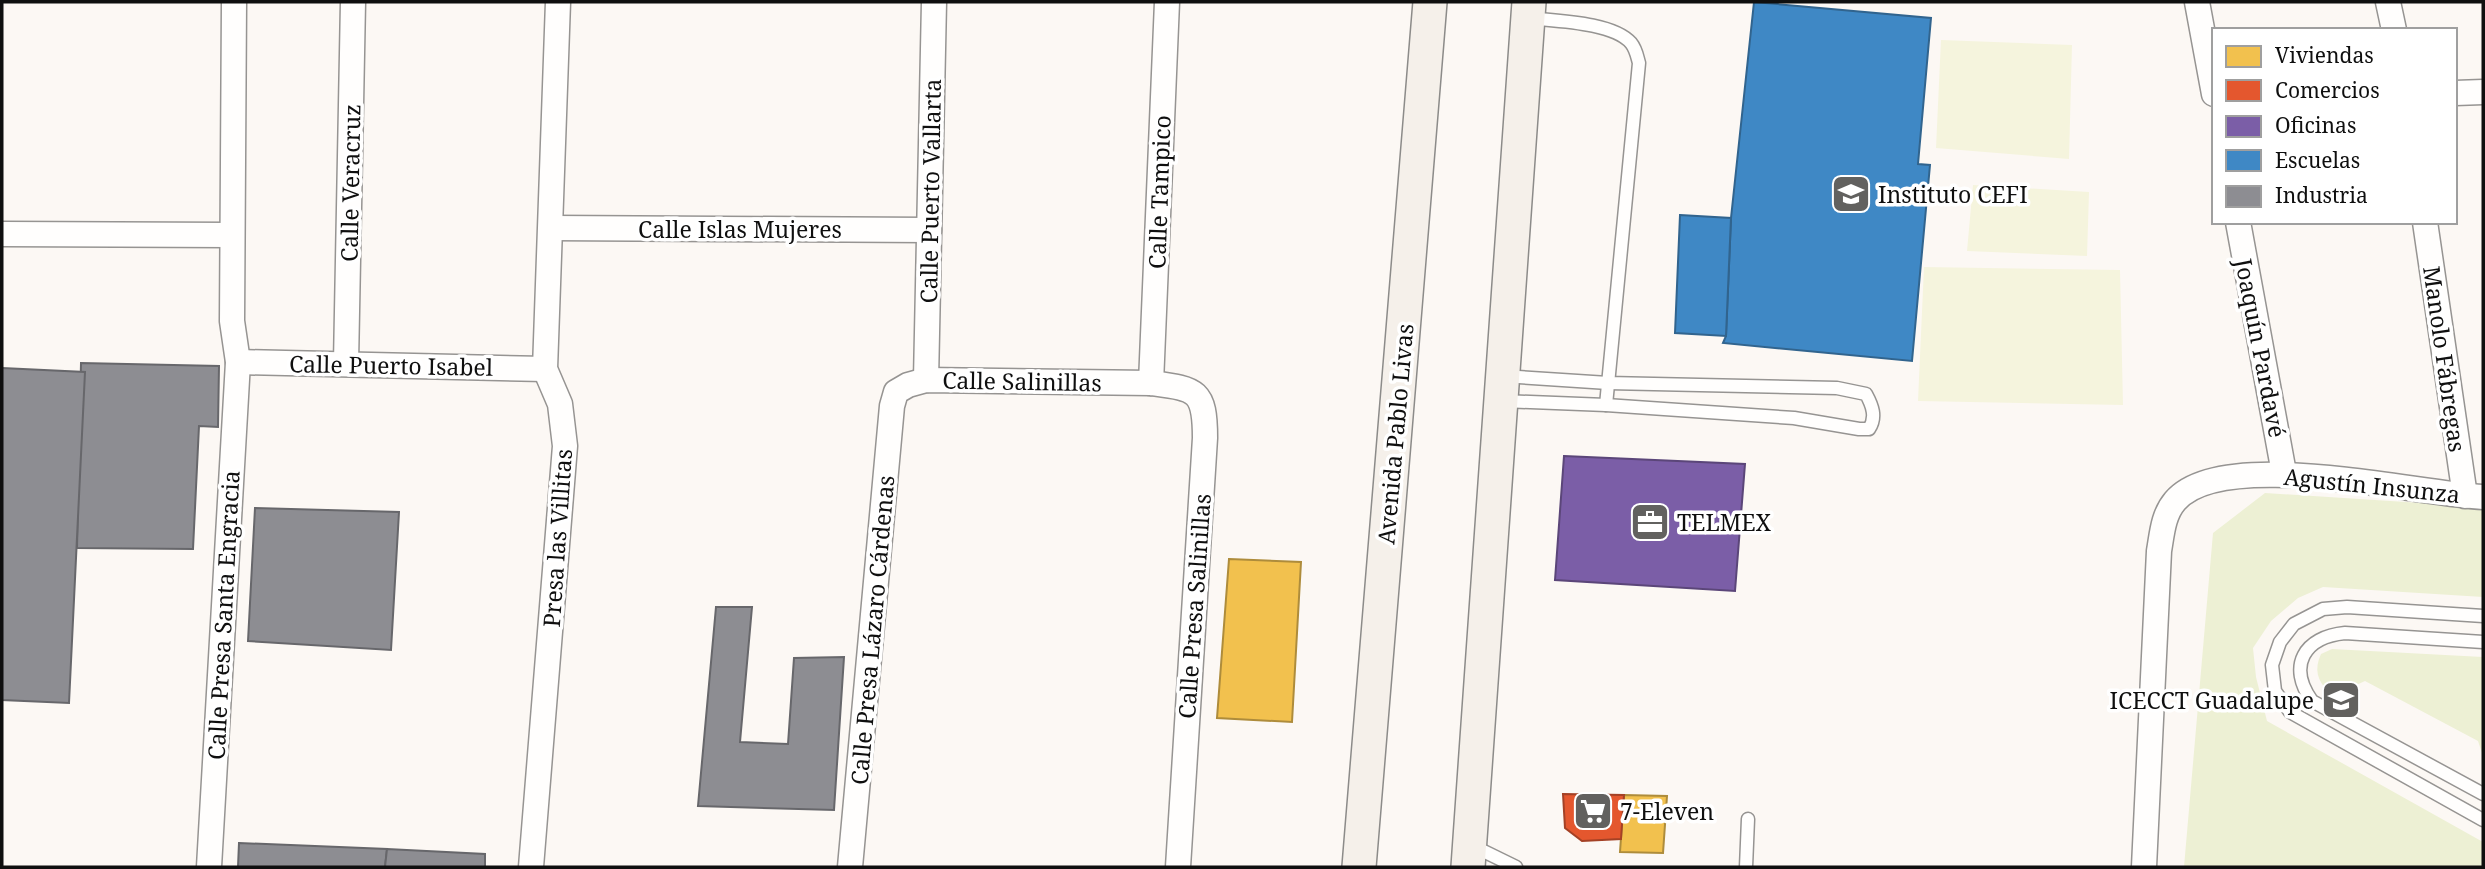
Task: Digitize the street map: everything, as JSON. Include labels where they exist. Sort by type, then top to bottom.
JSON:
[{"type":"main road","name":"Avenida Pablo Livas","points":[[1359,867],[1430,2]]},
{"type":"main road","points":[[1469,856],[1528,10]]},
{"type":"street","points":[[234,2],[231,235],[232,321],[238,362]]},
{"type":"street","name":"Calle Veracruz","points":[[346,363],[354,2]]},
{"type":"street","name":"Presa las Villitas","points":[[531,867],[565,446],[559,404],[545,369],[558,2]]},
{"type":"street","name":"Calle Puerto Vallarta","points":[[926,380],[934,2]]},
{"type":"street","name":"Calle Tampico","points":[[1151,383],[1167,2]]},
{"type":"street","points":[[2197,2],[2212,83]]},
{"type":"street","points":[[2388,2],[2394,28]]},
{"type":"street","points":[[2457,93],[2483,92]]},
{"type":"street","name":"Joaquín Pardavé","points":[[2238,224],[2284,473]]},
{"type":"street","name":"Manolo Fábregas","points":[[2426,224],[2474,496]]},
{"type":"street","name":"Calle Islas Mujeres","points":[[551,228],[929,230]]},
{"type":"street","points":[[2,234],[231,235]]},
{"type":"street","name":"Calle Puerto Isabel","points":[[238,362],[545,369]]},
{"type":"street","name":"Calle Presa Santa Engracia","points":[[209,867],[238,362]]},
{"type":"street","name":"Calle Salinillas","points":[[896,393],[908,385],[926,380],[1151,383]]},
{"type":"street","name":"Calle Presa Salinillas","points":[[1151,383],[1186,388],[1198,397],[1205,411],[1178,867]]},
{"type":"street","name":"Calle Presa Lázaro Cárdenas","points":[[850,867],[891,419],[896,393]]},
{"type":"street","name":"Agustín Insunza","points":[[2144,867],[2159,551],[2164,520],[2175,500],[2195,488],[2234,477],[2284,473],[2474,496]]},
{"type":"lane","points":[[1528,10],[1618,33],[1630,41],[1639,63],[1606,404]]},
{"type":"lane","points":[[1608,383],[1837,387],[1866,394],[1873,407],[1873,424],[1869,429],[1859,429],[1794,418],[1606,404],[1500,389],[1608,383]]},
{"type":"lane","points":[[2483,616],[2347,607],[2323,609],[2294,624],[2280,642],[2272,665],[2275,691],[2290,712],[2483,820]]},
{"type":"lane","points":[[2483,642],[2345,633],[2331,635],[2318,639],[2308,649],[2300,666],[2299,677],[2302,688],[2312,701],[2483,794]]},
{"type":"lane","points":[[1746,867],[1748,819]]},
{"type":"lane","points":[[1469,856],[1516,867]]},
{"type":"green space","points":[[1941,40],[2072,45],[2069,159],[1936,148]]},
{"type":"green space","points":[[1973,185],[2089,192],[2087,256],[1967,251]]},
{"type":"green space","points":[[1924,267],[2120,270],[2123,405],[1918,401]]},
{"type":"green space","name":"ICECCT Guadalupe","points":[[2265,493],[2483,507],[2483,597],[2323,587],[2298,598],[2271,621],[2253,648],[2256,677],[2267,721],[2483,842],[2483,867],[2184,867],[2213,533]]},
{"type":"green space","points":[[2332,649],[2483,657],[2483,756],[2478,741],[2365,681],[2343,691],[2329,692],[2319,679],[2317,670],[2321,654]]},
{"type":"building: Viviendas","points":[[1229,559],[1301,562],[1292,722],[1217,718]]},
{"type":"building: Viviendas","points":[[1624,795],[1667,796],[1663,853],[1620,852]]},
{"type":"building: Comercios","name":"7-Eleven","points":[[1563,794],[1624,795],[1621,839],[1582,841],[1565,828]]},
{"type":"building: Oficinas","name":"TELMEX","points":[[1564,456],[1745,464],[1735,591],[1555,580]]},
{"type":"building: Escuelas","points":[[1754,2],[1931,18],[1918,164],[1930,165],[1912,361],[1723,343],[1726,336],[1731,218]]},
{"type":"building: Escuelas","points":[[1680,215],[1731,218],[1726,336],[1675,333]]},
{"type":"building: Industria","points":[[81,363],[219,366],[218,427],[199,426],[193,549],[77,548]]},
{"type":"building: Industria","points":[[2,368],[85,372],[69,703],[2,700]]},
{"type":"building: Industria","points":[[255,508],[399,512],[391,650],[248,641]]},
{"type":"building: Industria","points":[[716,607],[752,607],[740,742],[788,744],[794,658],[844,657],[834,810],[698,806]]},
{"type":"building: Industria","points":[[239,843],[387,849],[385,867],[238,867]]},
{"type":"building: Industria","points":[[387,849],[485,854],[485,867],[385,867]]},
{"type":"place","name":"Instituto CEFI","points":[[1851,194]]},
{"type":"place","name":"TELMEX","points":[[1650,522]]},
{"type":"place","name":"ICECCT Guadalupe","points":[[2341,700]]},
{"type":"place","name":"7-Eleven","points":[[1593,811]]}]
